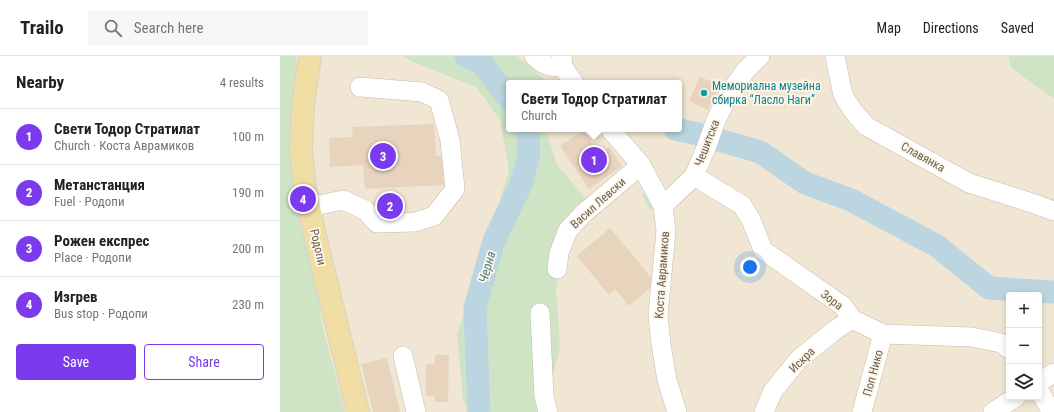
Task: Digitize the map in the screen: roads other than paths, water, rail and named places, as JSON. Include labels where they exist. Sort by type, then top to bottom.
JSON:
[{"type":"main road","name":"Родопи","points":[[310,56],[303,104],[301,150],[305,189],[358,412]]},
{"type":"street","points":[[534,56],[543,65],[552,66],[563,61],[572,80]]},
{"type":"street","name":"Чешитска","points":[[663,206],[694,176],[716,120],[730,94],[744,71],[760,56]]},
{"type":"street","name":"Славянка","points":[[835,56],[843,95],[853,111],[866,126],[969,183],[1032,203],[1054,212]]},
{"type":"street","points":[[309,207],[343,200],[364,210],[377,223],[415,222],[434,216],[455,189],[450,140],[439,100],[422,92],[360,87]]},
{"type":"street","name":"Коста Аврамиков","points":[[613,132],[641,165],[663,206],[666,231],[658,315],[661,344],[668,380],[677,412]]},
{"type":"street","name":"Васил Левски","points":[[557,269],[559,254],[568,230],[584,213],[641,165]]},
{"type":"street","name":"Зора","points":[[694,176],[742,205],[751,220],[763,250],[843,306],[852,319],[883,334],[972,337],[1001,343],[1006,347]]},
{"type":"street","points":[[540,313],[544,396],[548,412]]},
{"type":"street","name":"Искра","points":[[764,412],[773,391],[799,360],[835,330],[852,319]]},
{"type":"street","name":"Поп Нико","points":[[862,412],[883,334]]},
{"type":"street","points":[[403,356],[416,412]]},
{"type":"street","points":[[1042,380],[1054,373]]},
{"type":"street","points":[[1042,397],[1052,412]]},
{"type":"street","points":[[993,412],[1011,400]]},
{"type":"waterway","name":"Черна","points":[[466,56],[482,63],[506,95]]},
{"type":"waterway","points":[[682,131],[760,152],[805,183],[851,200],[937,246],[989,288],[1054,292]]},
{"type":"waterway","name":"Черна","points":[[479,412],[475,308],[494,241],[521,184],[529,155],[528,132]]},
{"type":"place","name":"Мемориална музейна сбирка “Ласло Наги”","points":[[704,93]]},
{"type":"place","name":"Рожен експрес","points":[[383,156]]},
{"type":"place","name":"Свети Тодор Стратилат","points":[[594,160]]},
{"type":"place","name":"Изгрев","points":[[303,199]]},
{"type":"place","name":"Метанстанция","points":[[390,206]]}]
